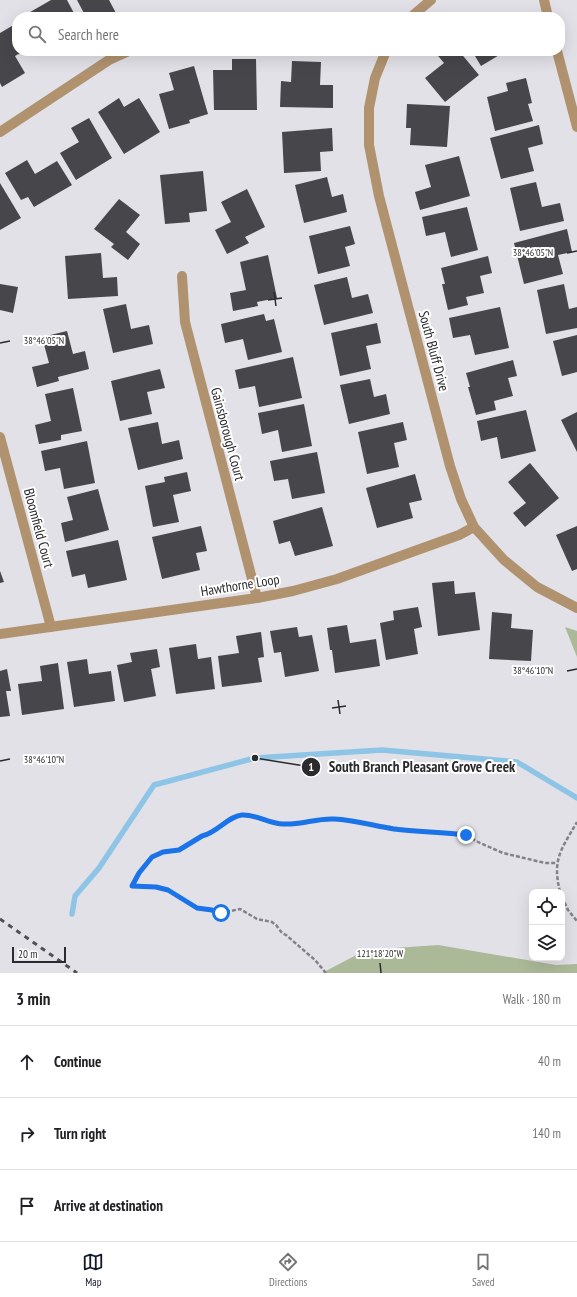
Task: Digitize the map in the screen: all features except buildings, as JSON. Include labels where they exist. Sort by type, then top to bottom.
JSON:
[{"type":"street","points":[[417,12],[430,0]]},
{"type":"street","points":[[544,0],[547,12]]},
{"type":"street","points":[[0,132],[109,60],[118,56]]},
{"type":"street","name":"South Bluff Drive","points":[[382,56],[375,78],[369,108],[369,145],[379,196],[450,466],[461,499],[474,526],[504,560],[536,587],[577,608]]},
{"type":"street","points":[[558,56],[577,127]]},
{"type":"street","name":"Gainsborough Court","points":[[182,276],[185,322],[257,598]]},
{"type":"street","name":"Bloomfield Court","points":[[0,437],[51,627]]},
{"type":"street","name":"Hawthorne Loop","points":[[0,634],[257,598],[293,591],[337,579],[459,535],[474,526]]},
{"type":"path","points":[[326,973],[315,960],[272,922],[257,919],[240,909],[221,913],[197,908],[168,890],[156,887],[132,886],[139,873],[152,857],[163,852],[179,850],[202,836],[207,835],[233,817],[241,815],[277,824],[300,824],[322,820],[340,819],[415,831],[466,835],[480,843],[504,853],[545,863],[557,863]]},
{"type":"path","points":[[559,889],[557,879],[557,863],[561,849],[577,822]]},
{"type":"path","points":[[565,904],[568,910],[577,921]]},
{"type":"green space","points":[[565,627],[577,631],[577,657]]},
{"type":"green space","points":[[438,945],[556,965],[577,964],[577,973],[322,973],[366,950]]},
{"type":"waterway","points":[[72,914],[75,896],[99,868],[154,785],[255,758],[382,750],[517,762],[577,798]]},
{"type":"railway","points":[[0,919],[77,973]]},
{"type":"place","name":"South Branch Pleasant Grove Creek","points":[[255,758]]},
{"type":"route","points":[[221,913],[192,906],[168,890],[156,887],[132,886],[142,868],[158,853],[179,850],[191,842],[212,832],[233,817],[241,815],[246,815],[277,824],[300,824],[322,820],[340,819],[378,825],[386,828],[466,835]]}]
